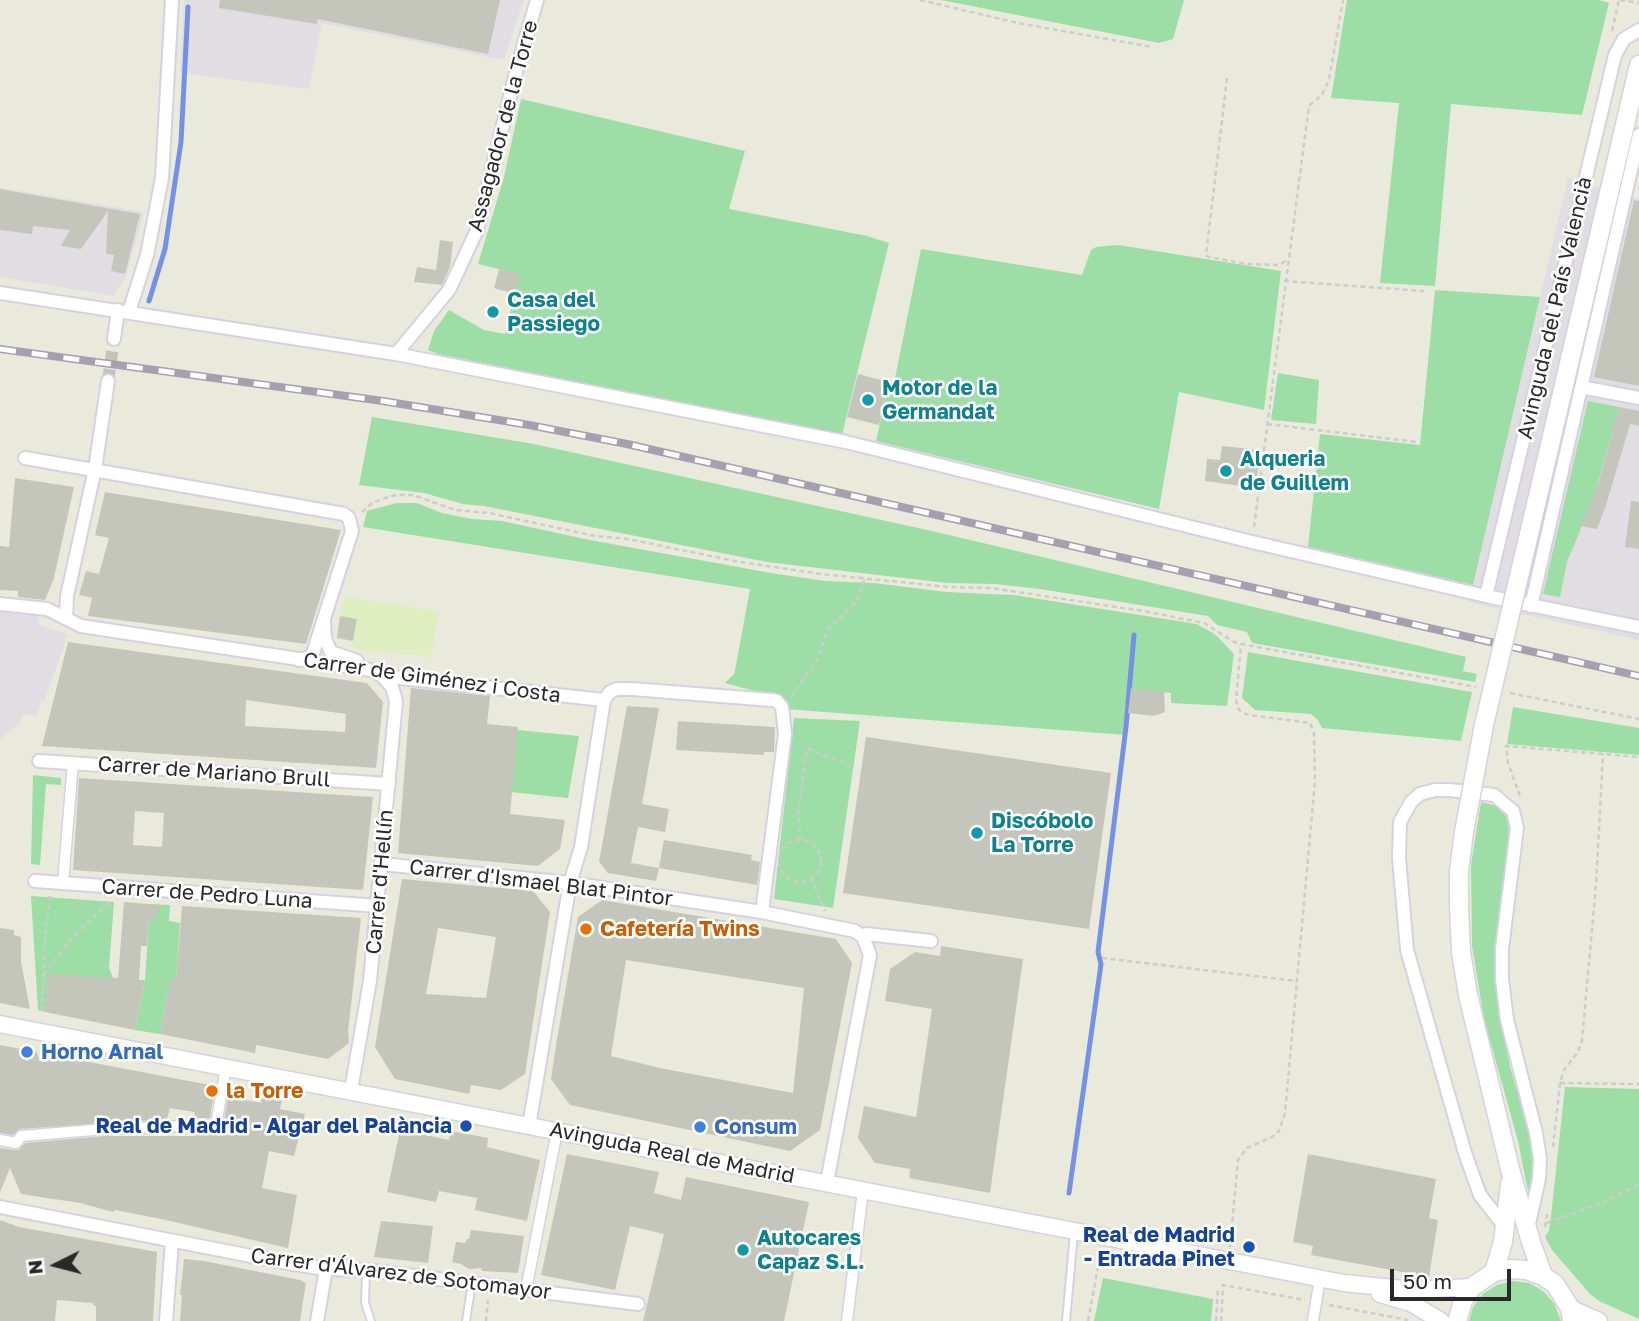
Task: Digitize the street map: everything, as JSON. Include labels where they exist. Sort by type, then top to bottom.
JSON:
[{"type":"main road","points":[[1543,1276],[1536,1231],[1511,1173],[1476,1032],[1461,952],[1459,871],[1484,725],[1639,65]]},
{"type":"main road","points":[[1494,1272],[1505,1227],[1511,1173]]},
{"type":"main road","points":[[1457,1321],[1463,1301],[1472,1287],[1494,1272],[1510,1269],[1527,1270],[1555,1284],[1571,1314]]},
{"type":"street","points":[[114,339],[147,255],[162,178],[172,0]]},
{"type":"street","name":"Assagador de la Torre","points":[[396,354],[449,290],[477,230],[517,68],[537,0]]},
{"type":"street","name":"Avinguda del País Valencià","points":[[1486,596],[1615,55],[1624,39],[1639,30]]},
{"type":"street","name":"Avinguda del País Valencià","points":[[1531,606],[1581,387],[1633,197],[1639,135]]},
{"type":"street","points":[[0,293],[396,354],[846,442],[1252,542],[1531,606],[1639,627]]},
{"type":"street","points":[[66,618],[66,596],[95,469],[108,381]]},
{"type":"street","points":[[1581,387],[1639,398]]},
{"type":"street","points":[[25,458],[339,511],[349,518],[352,531],[313,653],[305,660],[295,660]]},
{"type":"street","name":"Carrer de Giménez i Costa","points":[[0,604],[47,609],[81,626],[262,652],[377,673],[604,700],[610,692],[624,689],[772,700],[782,707]]},
{"type":"street","points":[[324,618],[325,639],[331,652],[354,660],[377,673]]},
{"type":"street","name":"Carrer d'Hellín","points":[[351,1090],[370,981],[379,906],[396,701],[392,687],[377,673]]},
{"type":"street","points":[[529,1126],[570,883],[581,847],[604,700]]},
{"type":"street","points":[[762,912],[785,734],[782,707]]},
{"type":"street","name":"Carrer de Mariano Brull","points":[[39,761],[389,784]]},
{"type":"street","points":[[58,883],[73,763]]},
{"type":"street","points":[[1505,1227],[1480,1195],[1413,978],[1403,924],[1400,822],[1411,802],[1420,794],[1450,790],[1483,792],[1494,795],[1513,811],[1517,828],[1502,979],[1507,1020],[1536,1133],[1540,1159],[1536,1231]]},
{"type":"street","name":"Carrer d'Ismael Blat Pintor","points":[[382,864],[570,883],[762,912],[855,930],[863,937],[866,934],[931,941]]},
{"type":"street","name":"Carrer de Pedro Luna","points":[[35,881],[379,906]]},
{"type":"street","points":[[827,1182],[869,968],[870,955],[863,937]]},
{"type":"street","name":"Avinguda Real de Madrid","points":[[0,1024],[1320,1278],[1411,1303],[1441,1321]]},
{"type":"street","points":[[0,1140],[16,1143],[21,1136],[105,1129],[216,1125],[226,1067]]},
{"type":"street","points":[[526,1290],[557,1131]]},
{"type":"street","points":[[847,1321],[863,1190]]},
{"type":"street","name":"Carrer d'Álvarez de Sotomayor","points":[[0,1207],[326,1269],[366,1270],[638,1304]]},
{"type":"street","points":[[166,1321],[172,1241]]},
{"type":"street","points":[[317,1321],[326,1269]]},
{"type":"street","points":[[1313,1321],[1320,1278]]},
{"type":"street","name":"Avinguda Real de Madrid","points":[[1344,1283],[1413,1290],[1472,1287]]},
{"type":"street","points":[[1571,1314],[1599,1321]]},
{"type":"lane","points":[[1066,1321],[1074,1231]]},
{"type":"lane","points":[[366,1270],[365,1303],[370,1321]]},
{"type":"lane","points":[[466,1321],[471,1283]]},
{"type":"path","points":[[920,0],[1018,23],[1152,47]]},
{"type":"path","points":[[1252,542],[1308,113],[1310,105],[1322,95],[1329,80],[1343,0]]},
{"type":"path","points":[[1611,37],[1620,0],[1639,3]]},
{"type":"path","points":[[1227,78],[1206,255],[1247,264],[1284,264],[1290,257]]},
{"type":"path","points":[[1284,281],[1423,290]]},
{"type":"path","points":[[1267,424],[1417,442]]},
{"type":"path","points":[[352,531],[363,509],[372,503],[403,494],[455,510],[512,517],[595,536],[628,539],[699,555],[821,575],[949,587],[990,588],[1144,611],[1204,623],[1241,644],[1487,689]]},
{"type":"path","points":[[782,707],[817,660],[827,631],[857,601],[865,578]]},
{"type":"path","points":[[1229,1261],[1238,1160],[1247,1148],[1279,1131],[1285,1112],[1315,781],[1314,728],[1310,723],[1241,712],[1236,701],[1241,644]]},
{"type":"path","points":[[1500,691],[1639,719]]},
{"type":"path","points":[[1513,811],[1520,802],[1520,792],[1508,763],[1506,746],[1639,757]]},
{"type":"path","points":[[800,840],[798,815],[807,748],[851,766]]},
{"type":"path","points":[[1553,1147],[1560,1083],[1564,1070],[1578,1052],[1582,1040],[1597,885],[1603,754]]},
{"type":"path","points":[[790,842],[810,842],[819,853],[820,867],[811,878],[805,881],[792,880],[782,872],[779,860],[784,847],[790,842]]},
{"type":"path","points":[[811,878],[831,925]]},
{"type":"path","points":[[42,1011],[46,924],[58,883]]},
{"type":"path","points":[[43,975],[74,936],[110,901],[112,887]]},
{"type":"path","points":[[1102,958],[1297,981]]},
{"type":"path","points":[[1560,1083],[1639,1084]]},
{"type":"path","points":[[1536,1231],[1547,1223],[1601,1203],[1639,1184]]},
{"type":"path","points":[[1547,1223],[1549,1198]]},
{"type":"path","points":[[1088,1321],[1098,1265]]},
{"type":"path","points":[[1221,1321],[1223,1285],[1306,1301]]},
{"type":"path","points":[[486,1321],[490,1286]]},
{"type":"path","points":[[1216,1321],[1218,1288]]},
{"type":"path","points":[[1320,1303],[1410,1321]]},
{"type":"shaded area","points":[[184,0],[524,0],[504,60],[322,23],[309,89],[180,73]]},
{"type":"shaded area","points":[[941,0],[1184,0],[1173,39],[1159,43]]},
{"type":"shaded area","points":[[1347,0],[1599,0],[1609,3],[1582,115],[1451,104],[1435,286],[1380,283],[1399,103],[1331,98]]},
{"type":"shaded area","points":[[521,99],[745,151],[729,209],[867,236],[889,243],[842,435],[428,350],[434,331],[449,310],[484,330],[505,334],[519,274],[478,264],[504,177]]},
{"type":"shaded area","points":[[1568,178],[1639,199],[1639,640],[1469,602]]},
{"type":"shaded area","points":[[0,188],[144,212],[126,277],[113,296],[0,277]]},
{"type":"shaded area","points":[[1118,245],[1281,271],[1264,410],[1179,392],[1159,509],[876,441],[889,382],[894,383],[921,249],[1082,275],[1091,250]]},
{"type":"shaded area","points":[[1435,290],[1540,297],[1473,585],[1308,547],[1320,434],[1420,445]]},
{"type":"shaded area","points":[[1278,373],[1319,380],[1316,424],[1271,420]]},
{"type":"shaded area","points":[[1588,401],[1619,407],[1594,497],[1567,562],[1560,597],[1543,594]]},
{"type":"shaded area","points":[[372,417],[534,444],[932,531],[1466,657],[1463,671],[1477,674],[1475,682],[1252,643],[1247,632],[1217,625],[1208,616],[1040,589],[947,583],[767,562],[463,504],[424,493],[359,485]]},
{"type":"shaded area","points":[[397,503],[417,503],[442,513],[472,519],[502,521],[771,573],[825,581],[874,583],[946,592],[1014,595],[1197,624],[1216,635],[1234,654],[1227,706],[1171,703],[1171,693],[1131,689],[1126,735],[785,709],[777,697],[725,683],[734,674],[750,589],[363,527],[367,511]]},
{"type":"shaded area","points":[[0,611],[38,615],[39,625],[68,634],[37,717],[23,714],[16,726],[0,739]]},
{"type":"shaded area","points":[[1248,652],[1472,692],[1461,741],[1322,728],[1311,714],[1255,710],[1242,698]]},
{"type":"shaded area","points":[[1513,707],[1639,728],[1639,755],[1507,744]]},
{"type":"shaded area","points":[[794,718],[860,721],[833,908],[774,899]]},
{"type":"shaded area","points":[[517,730],[579,736],[568,798],[511,792]]},
{"type":"shaded area","points":[[33,775],[61,778],[61,785],[46,784],[40,865],[31,864]]},
{"type":"shaded area","points":[[1481,802],[1496,806],[1506,816],[1510,835],[1501,910],[1501,1016],[1510,1067],[1534,1156],[1530,1201],[1518,1141],[1484,1019],[1472,946],[1471,865]]},
{"type":"shaded area","points":[[31,896],[114,902],[109,968],[113,978],[49,975],[45,1012],[38,1010]]},
{"type":"shaded area","points":[[150,904],[170,905],[169,921],[180,923],[176,979],[170,979],[160,1034],[135,1030],[145,980]]},
{"type":"shaded area","points":[[1565,1087],[1639,1089],[1639,1319],[1599,1301],[1590,1294],[1552,1250],[1545,1237],[1551,1216]]},
{"type":"shaded area","points":[[1103,1278],[1213,1299],[1211,1321],[1094,1321]]},
{"type":"shaded area","points":[[1513,1281],[1529,1283],[1543,1291],[1554,1303],[1561,1321],[1469,1321],[1473,1307],[1483,1294],[1497,1285]]},
{"type":"sand","points":[[345,597],[439,611],[431,657],[351,648],[357,619],[340,616]]},
{"type":"building","points":[[220,0],[500,0],[488,54],[318,19],[317,24],[219,8]]},
{"type":"building","points":[[0,189],[140,214],[125,274],[111,271],[114,255],[106,254],[108,211],[81,249],[61,246],[70,230],[33,226],[32,234],[0,230]]},
{"type":"building","points":[[1634,200],[1639,201],[1639,386],[1594,377]]},
{"type":"building","points":[[440,240],[453,242],[450,267],[442,285],[414,282],[417,267],[436,270]]},
{"type":"building","points":[[499,269],[520,274],[515,294],[494,288]]},
{"type":"building","name":"Motor de la Germandat","points":[[858,374],[889,382],[879,425],[847,417]]},
{"type":"building","points":[[1619,407],[1639,411],[1639,426],[1630,424],[1597,529],[1581,526],[1599,481]]},
{"type":"building","name":"Alqueria de Guillem","points":[[1222,446],[1260,450],[1256,488],[1205,481],[1207,459],[1220,460]]},
{"type":"building","points":[[15,478],[74,487],[54,578],[45,600],[18,597],[18,591],[0,590],[0,546],[9,547]]},
{"type":"building","points":[[105,492],[341,530],[306,644],[88,616],[92,598],[79,595],[86,571],[99,574],[109,538],[95,535]]},
{"type":"building","points":[[1631,501],[1639,502],[1639,549],[1625,547]]},
{"type":"building","points":[[340,616],[357,619],[353,641],[337,638]]},
{"type":"building","points":[[68,642],[367,683],[383,702],[376,768],[42,746]],"holes":[[[246,700],[346,714],[345,732],[245,726]]]},
{"type":"building","points":[[411,688],[490,696],[487,724],[518,727],[510,814],[565,820],[560,849],[538,866],[398,853]]},
{"type":"building","points":[[1131,688],[1164,692],[1165,712],[1154,716],[1128,713]]},
{"type":"building","points":[[627,706],[659,708],[642,804],[669,809],[665,832],[638,827],[631,863],[659,868],[656,881],[608,873],[599,862]]},
{"type":"building","points":[[678,721],[775,727],[774,752],[764,752],[764,755],[676,750]]},
{"type":"building","name":"Discóbolo La Torre","points":[[866,737],[1111,773],[1089,929],[843,893]]},
{"type":"building","points":[[79,778],[373,797],[363,890],[73,870]],"holes":[[[135,811],[164,813],[162,847],[133,845]]]},
{"type":"building","points":[[664,840],[752,855],[751,860],[760,862],[757,885],[659,868]]},
{"type":"building","points":[[402,879],[533,891],[550,912],[525,1074],[501,1090],[471,1085],[469,1094],[395,1079],[375,1047]],"holes":[[[438,928],[496,937],[486,998],[426,994]]]},
{"type":"building","points":[[602,900],[836,939],[852,963],[820,1130],[790,1151],[570,1105],[551,1079],[578,917]],"holes":[[[626,960],[804,988],[793,1093],[611,1056]]]},
{"type":"building","points":[[124,902],[160,905],[156,921],[149,920],[147,946],[141,946],[139,980],[145,980],[135,1030],[45,1012],[48,974],[118,978]]},
{"type":"building","points":[[182,906],[361,918],[348,1031],[349,1043],[328,1059],[256,1045],[255,1053],[160,1034],[170,979],[176,979]]},
{"type":"building","points":[[0,928],[14,930],[14,935],[21,937],[21,962],[30,1009],[0,1003]]},
{"type":"building","points":[[941,946],[1023,959],[990,1193],[909,1178],[910,1169],[875,1163],[858,1138],[864,1106],[916,1117],[932,1009],[885,1001],[890,969],[915,952],[940,956]]},
{"type":"building","points":[[0,1045],[37,1052],[39,1061],[42,1053],[215,1086],[210,1118],[194,1118],[195,1112],[170,1108],[167,1119],[20,1129],[13,1135],[0,1133]]},
{"type":"building","points":[[257,1095],[282,1099],[280,1109],[305,1114],[294,1156],[269,1151],[262,1188],[297,1195],[288,1248],[161,1219],[21,1194],[10,1168],[0,1192],[0,1148],[19,1150],[25,1143],[105,1136],[194,1136],[194,1133],[217,1132],[223,1127],[228,1097],[262,1103]]},
{"type":"building","points":[[400,1130],[449,1140],[451,1131],[488,1138],[487,1147],[540,1160],[527,1221],[475,1210],[477,1198],[439,1191],[436,1202],[387,1192]]},
{"type":"building","points":[[567,1154],[659,1172],[654,1193],[681,1200],[686,1177],[809,1202],[784,1321],[643,1321],[664,1234],[630,1226],[615,1290],[541,1275]]},
{"type":"building","points":[[1308,1154],[1436,1179],[1429,1218],[1438,1220],[1429,1277],[1311,1255],[1313,1246],[1293,1242]]},
{"type":"building","points":[[0,1220],[19,1227],[157,1252],[153,1321],[96,1321],[96,1306],[93,1303],[57,1300],[55,1321],[0,1321]]},
{"type":"building","points":[[381,1221],[433,1226],[428,1263],[374,1257]]},
{"type":"building","points":[[471,1230],[524,1236],[518,1273],[469,1269],[452,1262],[456,1242],[465,1243]]},
{"type":"building","points":[[184,1259],[306,1283],[300,1321],[180,1321]]},
{"type":"waterway","points":[[149,301],[165,249],[181,142],[188,7]]},
{"type":"waterway","points":[[1069,1193],[1101,964],[1098,952],[1126,727],[1134,635]]},
{"type":"tunnel","points":[[108,381],[114,339]]},
{"type":"railway","points":[[0,349],[383,401],[627,444],[1639,676]]},
{"type":"place","name":"Casa del Passiego","points":[[493,312]]},
{"type":"place","name":"Motor de la Germandat","points":[[868,400]]},
{"type":"place","name":"Alqueria de Guillem","points":[[1226,471]]},
{"type":"place","name":"Discóbolo La Torre","points":[[977,833]]},
{"type":"place","name":"Cafetería Twins","points":[[586,929]]},
{"type":"place","name":"Horno Arnal","points":[[27,1052]]},
{"type":"place","name":"la Torre","points":[[212,1091]]},
{"type":"place","name":"Real de Madrid - Algar del Palància","points":[[466,1126]]},
{"type":"place","name":"Consum","points":[[700,1127]]},
{"type":"place","name":"Real de Madrid - Entrada Pinet","points":[[1249,1247]]},
{"type":"place","name":"Autocares Capaz S.L.","points":[[743,1250]]}]
